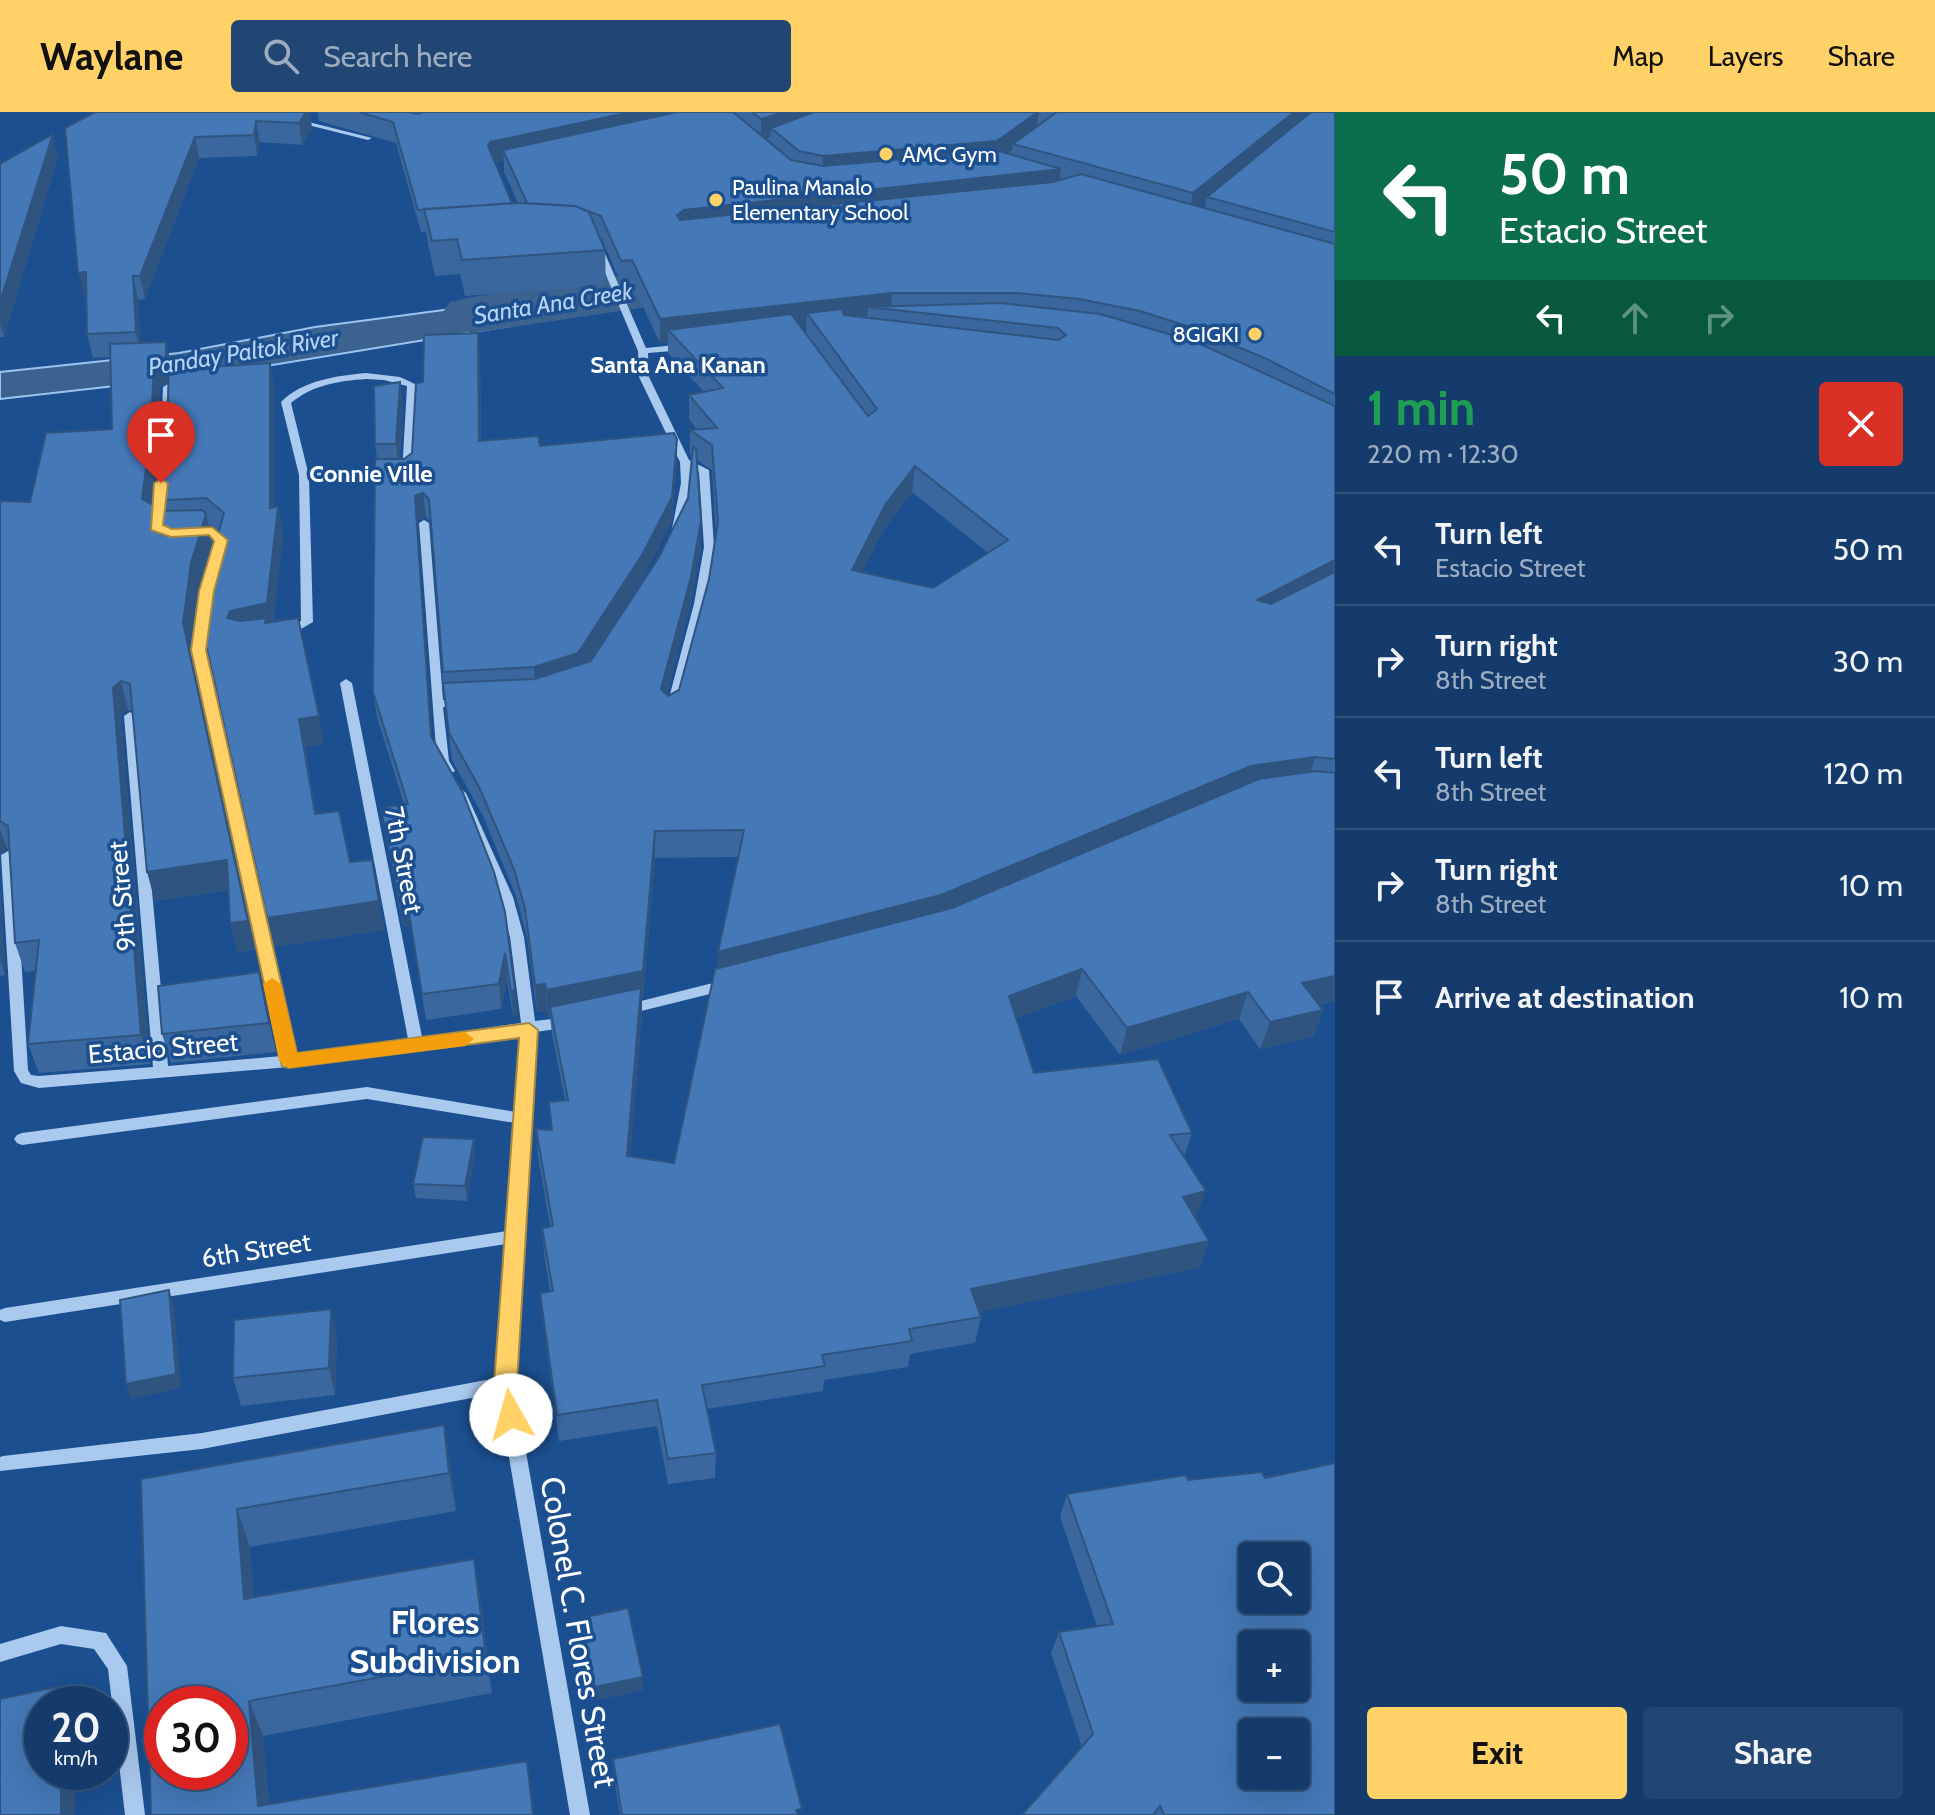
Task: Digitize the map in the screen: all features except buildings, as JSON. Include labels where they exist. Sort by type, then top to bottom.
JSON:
[{"type":"street","points":[[260,112],[368,138]]},
{"type":"street","points":[[304,123],[314,117]]},
{"type":"street","points":[[592,238],[628,310],[643,351],[644,377],[685,462],[686,483],[680,522],[669,546]]},
{"type":"street","points":[[643,351],[689,346]]},
{"type":"street","points":[[268,638],[299,629],[307,622],[304,475],[286,402],[317,385],[354,377],[398,379],[412,385],[407,477],[304,475]]},
{"type":"street","points":[[163,470],[168,387]]},
{"type":"street","points":[[670,716],[700,604],[709,547],[704,470],[685,462]]},
{"type":"street","name":"Colonel C. Flores Street","points":[[424,523],[443,761],[474,817],[506,897],[517,937],[529,1030],[505,1384],[580,1815]]},
{"type":"street","points":[[206,591],[198,650],[289,1061]]},
{"type":"street","name":"7th Street","points":[[346,683],[416,1045]]},
{"type":"street","points":[[437,704],[480,702]]},
{"type":"street","name":"9th Street","points":[[130,716],[161,1072]]},
{"type":"street","name":"Estacio Street","points":[[8,855],[21,1071],[26,1079],[39,1082],[289,1061],[529,1030],[591,1017]]},
{"type":"street","points":[[607,1014],[745,980]]},
{"type":"street","points":[[22,1139],[367,1093],[524,1119]]},
{"type":"street","name":"6th Street","points":[[5,1315],[515,1236]]},
{"type":"street","points":[[3,1464],[202,1441],[505,1384]]},
{"type":"street","points":[[0,1653],[61,1635],[99,1640],[117,1666],[135,1815]]},
{"type":"water","name":"Panday Paltok River","points":[[602,289],[613,309],[212,375],[0,399],[0,372],[179,353],[315,327]]},
{"type":"waterway","name":"Santa Ana Creek","points":[[472,315],[766,273]]},
{"type":"slow traffic","points":[[272,984],[289,1061],[465,1039]]},
{"type":"place","name":"AMC Gym","points":[[886,154]]},
{"type":"place","name":"Paulina Manalo Elementary School","points":[[716,200]]},
{"type":"place","name":"8GIGKI","points":[[1255,334]]},
{"type":"district","name":"Santa Ana Kanan","points":[[678,364]]},
{"type":"district","name":"Connie Ville","points":[[371,473]]},
{"type":"district","name":"Flores Subdivision","points":[[435,1642]]},
{"type":"route","points":[[161,483],[156,527],[162,532],[171,533],[212,531],[219,534],[221,540],[206,591],[198,650],[289,1061],[529,1030],[505,1384],[511,1415]]}]
